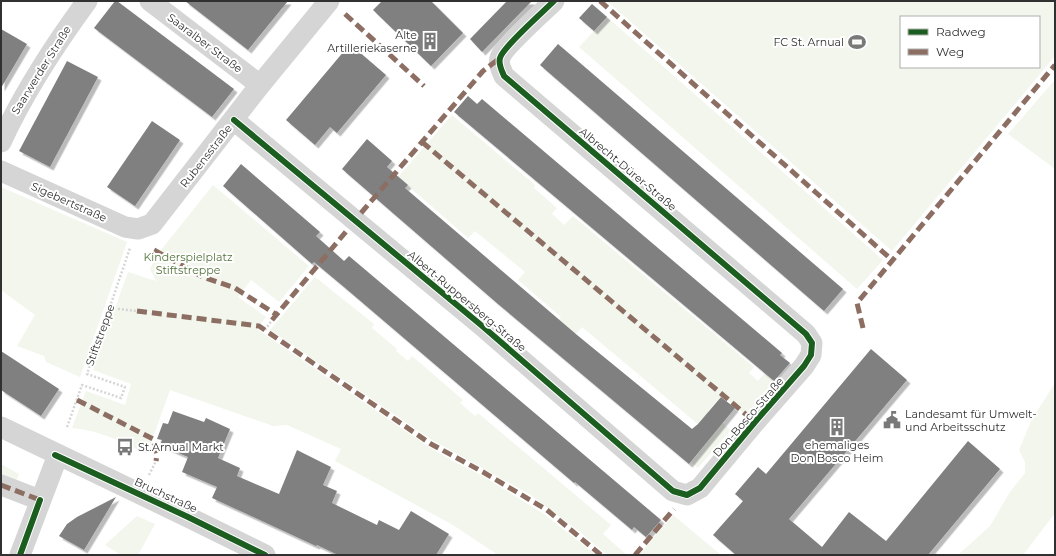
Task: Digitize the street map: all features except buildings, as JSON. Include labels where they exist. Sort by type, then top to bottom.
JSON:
[{"type":"street","name":"Saarwerder Straße","points":[[1,142],[15,111],[44,63],[87,1]]},
{"type":"street","name":"Saaralber Straße","points":[[150,1],[260,85]]},
{"type":"street","name":"Rubensstraße","points":[[138,229],[152,224],[260,85],[328,1]]},
{"type":"street","name":"Albrecht-Dürer-Straße","points":[[554,1],[506,48],[500,58],[500,67],[504,76],[806,334],[812,343]]},
{"type":"street","name":"Albert-Ruppersberg-Straße","points":[[234,120],[487,330],[673,491],[687,495]]},
{"type":"street","name":"Sigebertstraße","points":[[1,171],[125,227],[138,229]]},
{"type":"street","name":"Don-Bosco-Straße","points":[[687,495],[700,488],[804,366],[811,355],[812,343]]},
{"type":"street","name":"Bruchstraße","points":[[1,427],[265,555]]},
{"type":"street","points":[[20,555],[58,455]]},
{"type":"street","points":[[1,485],[40,500]]},
{"type":"path","points":[[110,308],[137,311]]},
{"type":"path","points":[[264,330],[272,320]]},
{"type":"green space","points":[[607,1],[1055,1],[1055,56],[892,251]]},
{"type":"green space","points":[[607,17],[883,260],[857,289],[579,47]]},
{"type":"green space","points":[[1055,75],[1055,169],[1008,134],[1054,81]]},
{"type":"green space","points":[[452,115],[535,185],[534,188],[557,208],[552,214],[564,225],[573,216],[754,367],[749,373],[758,381],[765,373],[774,381],[746,415],[722,395],[708,411],[731,430],[698,468],[691,462],[712,436],[582,327],[558,354],[541,341],[561,317],[518,280],[525,272],[475,231],[468,238],[398,177]]},
{"type":"green space","name":"Kinderspielplatz Stiftstreppe","points":[[213,185],[309,266],[279,302],[251,280],[238,297],[266,317],[257,329],[429,447],[481,475],[544,514],[596,555],[498,555],[453,525],[335,461],[341,449],[287,425],[273,426],[170,390],[147,454],[101,434],[72,428],[86,391],[125,405],[131,384],[93,370],[128,272],[156,281],[150,269],[157,255]]},
{"type":"green space","points":[[1,187],[127,242],[80,377],[46,362],[44,356],[17,346],[35,315],[1,290]]},
{"type":"green space","points":[[315,277],[374,324],[372,328],[397,349],[396,351],[408,361],[412,356],[463,400],[460,403],[475,416],[478,413],[611,525],[603,534],[627,555],[607,555],[580,532],[529,494],[432,440],[270,330]]},
{"type":"green space","points":[[1055,383],[1055,513],[1023,555],[958,555],[990,526],[1010,492],[1025,473],[1025,462],[1019,450],[1032,419]]},
{"type":"green space","points":[[1,464],[19,474],[15,483],[1,478]]},
{"type":"green space","points":[[673,515],[721,555],[639,555]]},
{"type":"green space","points":[[137,516],[155,524],[138,555],[121,555],[105,545]]},
{"type":"marked path","points":[[600,1],[892,260]]},
{"type":"marked path","points":[[345,14],[424,86]]},
{"type":"marked path","points":[[361,213],[483,71],[500,58]]},
{"type":"marked path","points":[[863,328],[857,303],[1055,65]]},
{"type":"marked path","points":[[422,142],[755,422]]},
{"type":"marked path","points":[[272,320],[349,228]]},
{"type":"marked path","points":[[154,250],[203,277],[235,288],[277,315]]},
{"type":"marked path","points":[[137,311],[259,326],[431,444],[483,472],[547,510],[601,555]]},
{"type":"marked path","points":[[77,400],[153,439],[157,455],[156,461]]},
{"type":"marked path","points":[[1,485],[40,500]]},
{"type":"marked path","points":[[635,555],[674,509]]},
{"type":"cycle path","points":[[234,120],[481,325],[673,491],[687,495],[700,488],[804,366],[811,355],[812,343],[806,334],[504,76],[500,67],[500,58],[503,53],[508,46],[554,1]]},
{"type":"cycle path","points":[[55,455],[188,517],[265,555]]},
{"type":"cycle path","points":[[20,555],[40,500]]},
{"type":"place","name":"Alte Artilleriekaserne","points":[[430,41]]},
{"type":"place","name":"FC St. Arnual","points":[[857,42]]},
{"type":"place","name":"Landesamt für Umwelt- und Arbeitsschutz","points":[[892,420]]},
{"type":"place","name":"ehemaliges Don Bosco Heim","points":[[837,427]]},
{"type":"place","name":"St.Arnual Markt","points":[[125,447]]}]
